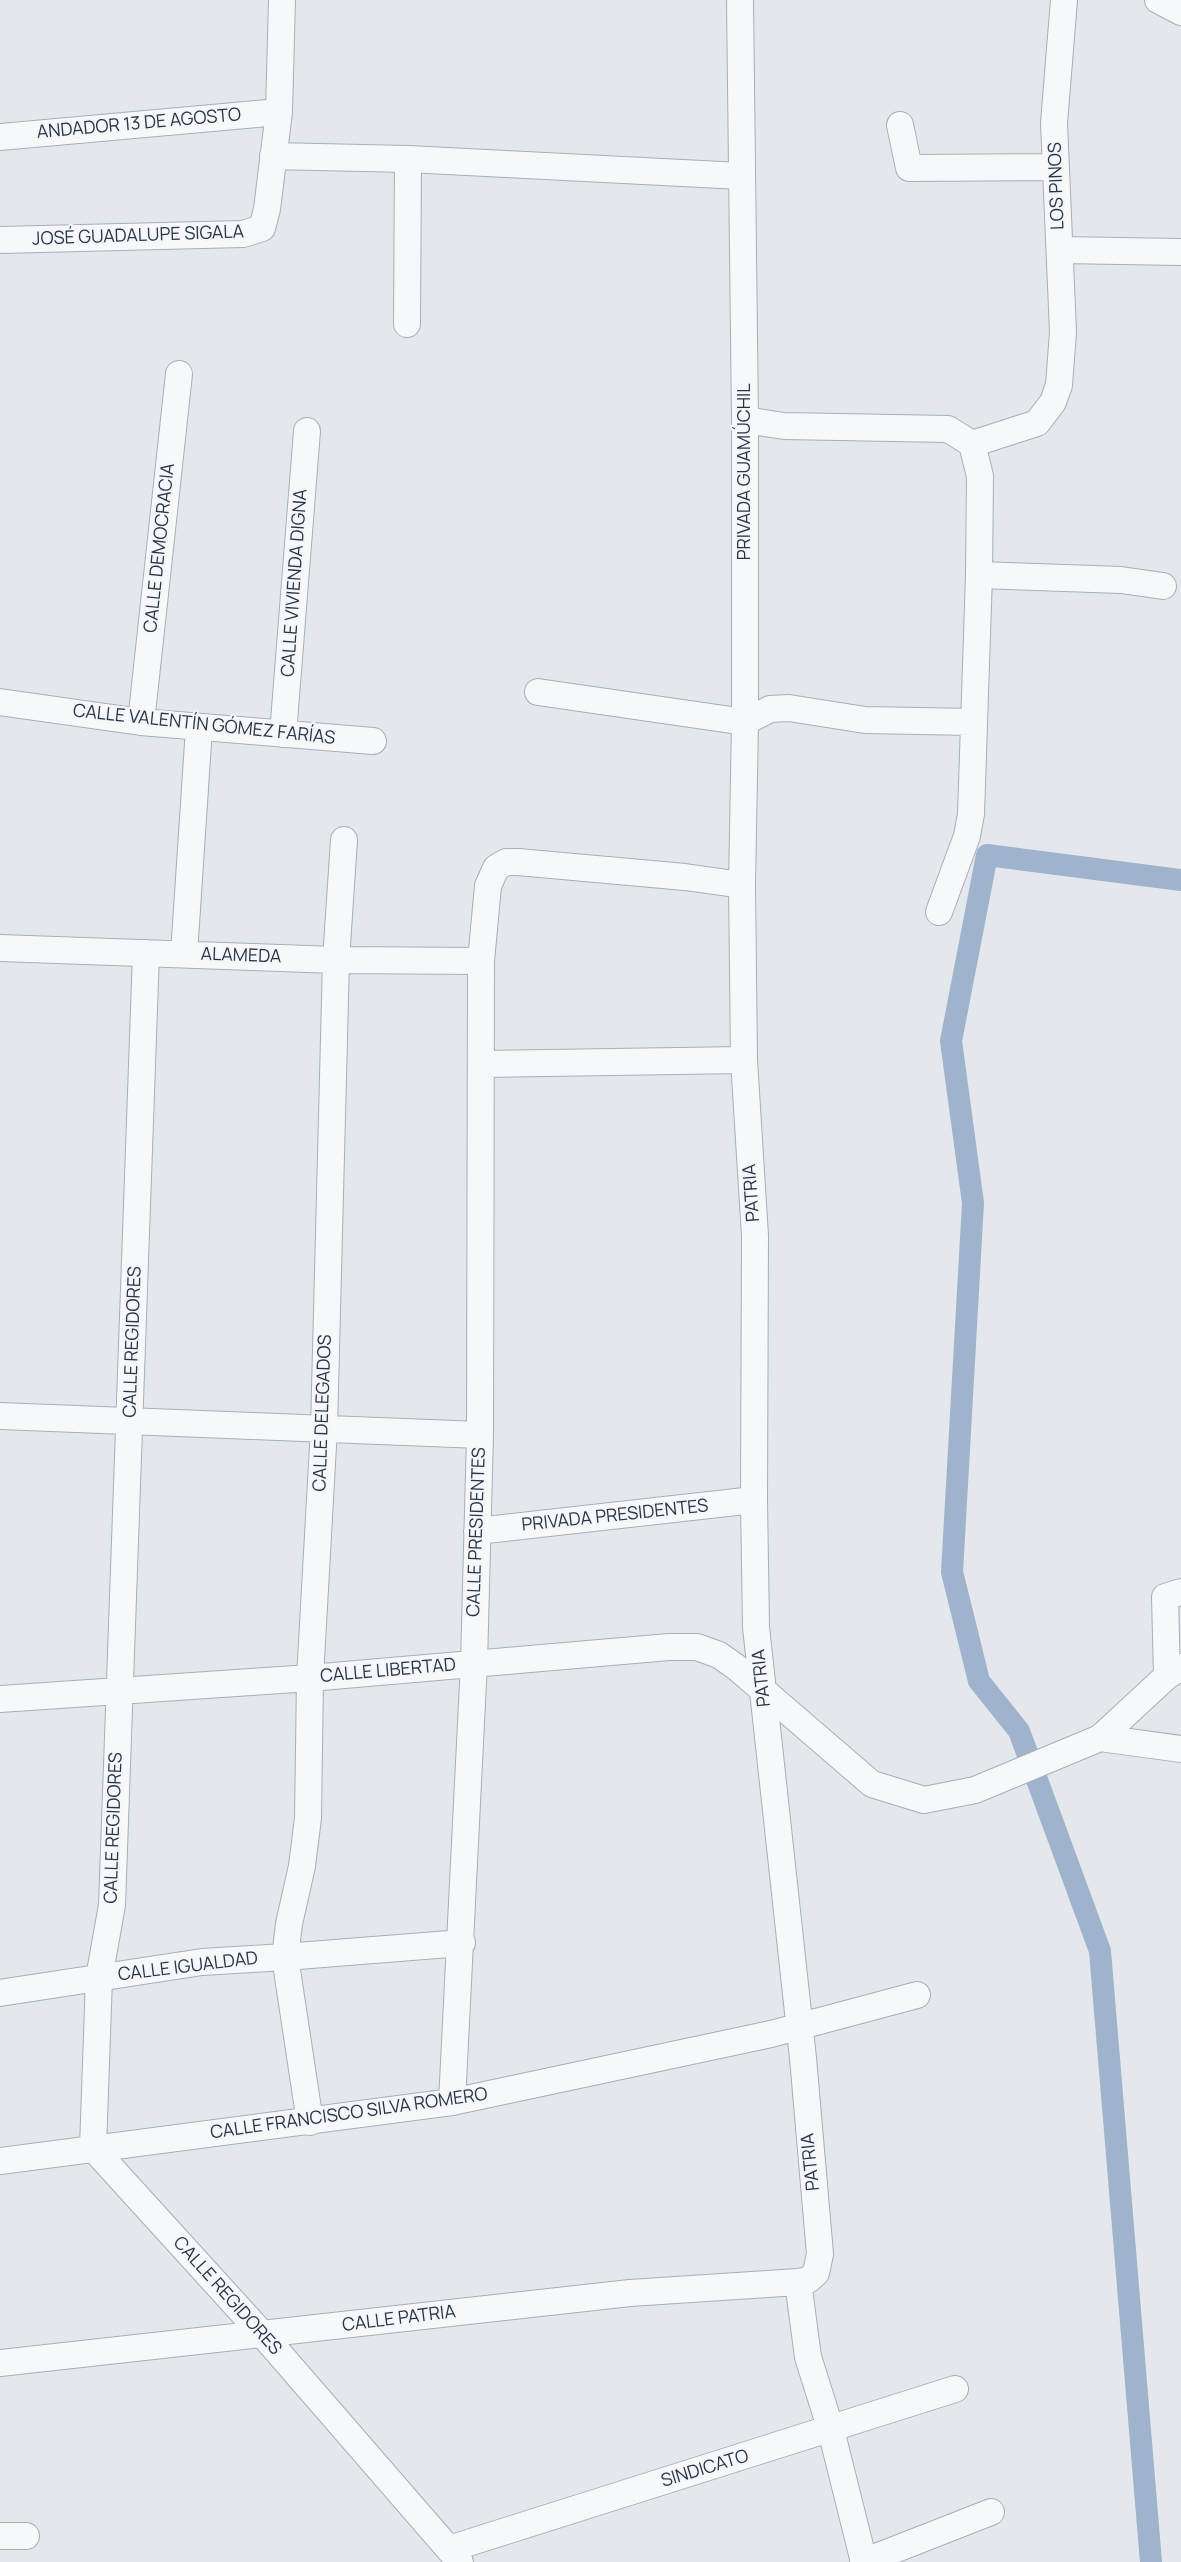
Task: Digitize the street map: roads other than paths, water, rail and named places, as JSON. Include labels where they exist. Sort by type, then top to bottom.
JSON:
[{"type":"street","name":"JOSÉ GUADALUPE SIGALA","points":[[0,240],[254,232],[262,228],[266,219],[279,112],[282,0]]},
{"type":"street","name":"PRIVADA GUAMÚCHIL","points":[[740,0],[746,722],[742,885]]},
{"type":"street","name":"LOS PINOS","points":[[1064,0],[1054,123],[1060,250],[1181,252]]},
{"type":"street","points":[[1158,0],[1181,12]]},
{"type":"street","name":"ANDADOR 13 DE AGOSTO","points":[[0,136],[279,112]]},
{"type":"street","points":[[900,125],[909,168],[1055,167]]},
{"type":"street","points":[[273,156],[408,159],[741,176]]},
{"type":"street","points":[[407,324],[408,159]]},
{"type":"street","points":[[972,444],[1037,423],[1053,402],[1059,385],[1063,332],[1060,250]]},
{"type":"street","name":"CALLE DEMOCRACIA","points":[[141,722],[179,374]]},
{"type":"street","points":[[745,420],[783,426],[948,429],[972,444],[980,476],[980,575],[969,825],[939,912]]},
{"type":"street","name":"CALLE VIVIENDA DIGNA","points":[[283,734],[307,431]]},
{"type":"street","points":[[980,575],[1121,580],[1163,586]]},
{"type":"street","points":[[538,692],[746,722],[770,709],[789,708],[865,720],[973,722]]},
{"type":"street","name":"CALLE VALENTÍN GÓMEZ FARÍAS","points":[[0,702],[141,722],[373,741]]},
{"type":"street","points":[[184,954],[199,728]]},
{"type":"street","name":"CALLE DELEGADOS","points":[[285,1957],[289,1924],[302,1866],[308,1818],[310,1678],[324,1428],[336,960],[344,840]]},
{"type":"street","points":[[482,961],[490,876],[496,868],[506,862],[685,877],[742,885]]},
{"type":"street","name":"PATRIA","points":[[742,885],[744,1060],[755,1236],[756,1627],[800,2026],[820,2254],[816,2273],[798,2282]]},
{"type":"street","name":"ALAMEDA","points":[[0,948],[336,960],[482,961]]},
{"type":"street","name":"CALLE REGIDORES","points":[[146,953],[112,1905],[99,1978],[93,2148],[264,2336],[454,2555]]},
{"type":"street","name":"CALLE PRESIDENTES","points":[[452,2103],[462,1944],[474,1663],[480,1435],[482,961]]},
{"type":"street","points":[[481,1064],[744,1060]]},
{"type":"street","points":[[0,1416],[480,1435]]},
{"type":"street","name":"PRIVADA PRESIDENTES","points":[[477,1532],[754,1500]]},
{"type":"street","points":[[1100,1737],[1174,1672],[1164,1597],[1181,1592]]},
{"type":"street","name":"CALLE LIBERTAD","points":[[0,1699],[310,1678],[669,1647],[697,1647],[719,1655],[872,1784],[924,1800],[951,1797],[990,1784],[1100,1737]]},
{"type":"street","points":[[1100,1737],[1181,1749]]},
{"type":"street","name":"CALLE IGUALDAD","points":[[0,1993],[202,1962],[462,1944]]},
{"type":"street","points":[[285,1957],[310,2122]]},
{"type":"street","name":"CALLE FRANCISCO SILVA ROMERO","points":[[0,2161],[452,2103],[800,2026],[917,1995]]},
{"type":"street","points":[[798,2282],[808,2357],[831,2430],[863,2562],[991,2512]]},
{"type":"street","name":"CALLE PATRIA","points":[[0,2363],[264,2336],[630,2293],[798,2282]]},
{"type":"street","name":"SINDICATO","points":[[454,2555],[956,2389]]},
{"type":"street","points":[[0,2536],[26,2536]]},
{"type":"waterway","points":[[1151,2562],[1100,1951],[1019,1731],[979,1681],[952,1572],[973,1203],[951,1041],[987,855],[1181,880]]}]
